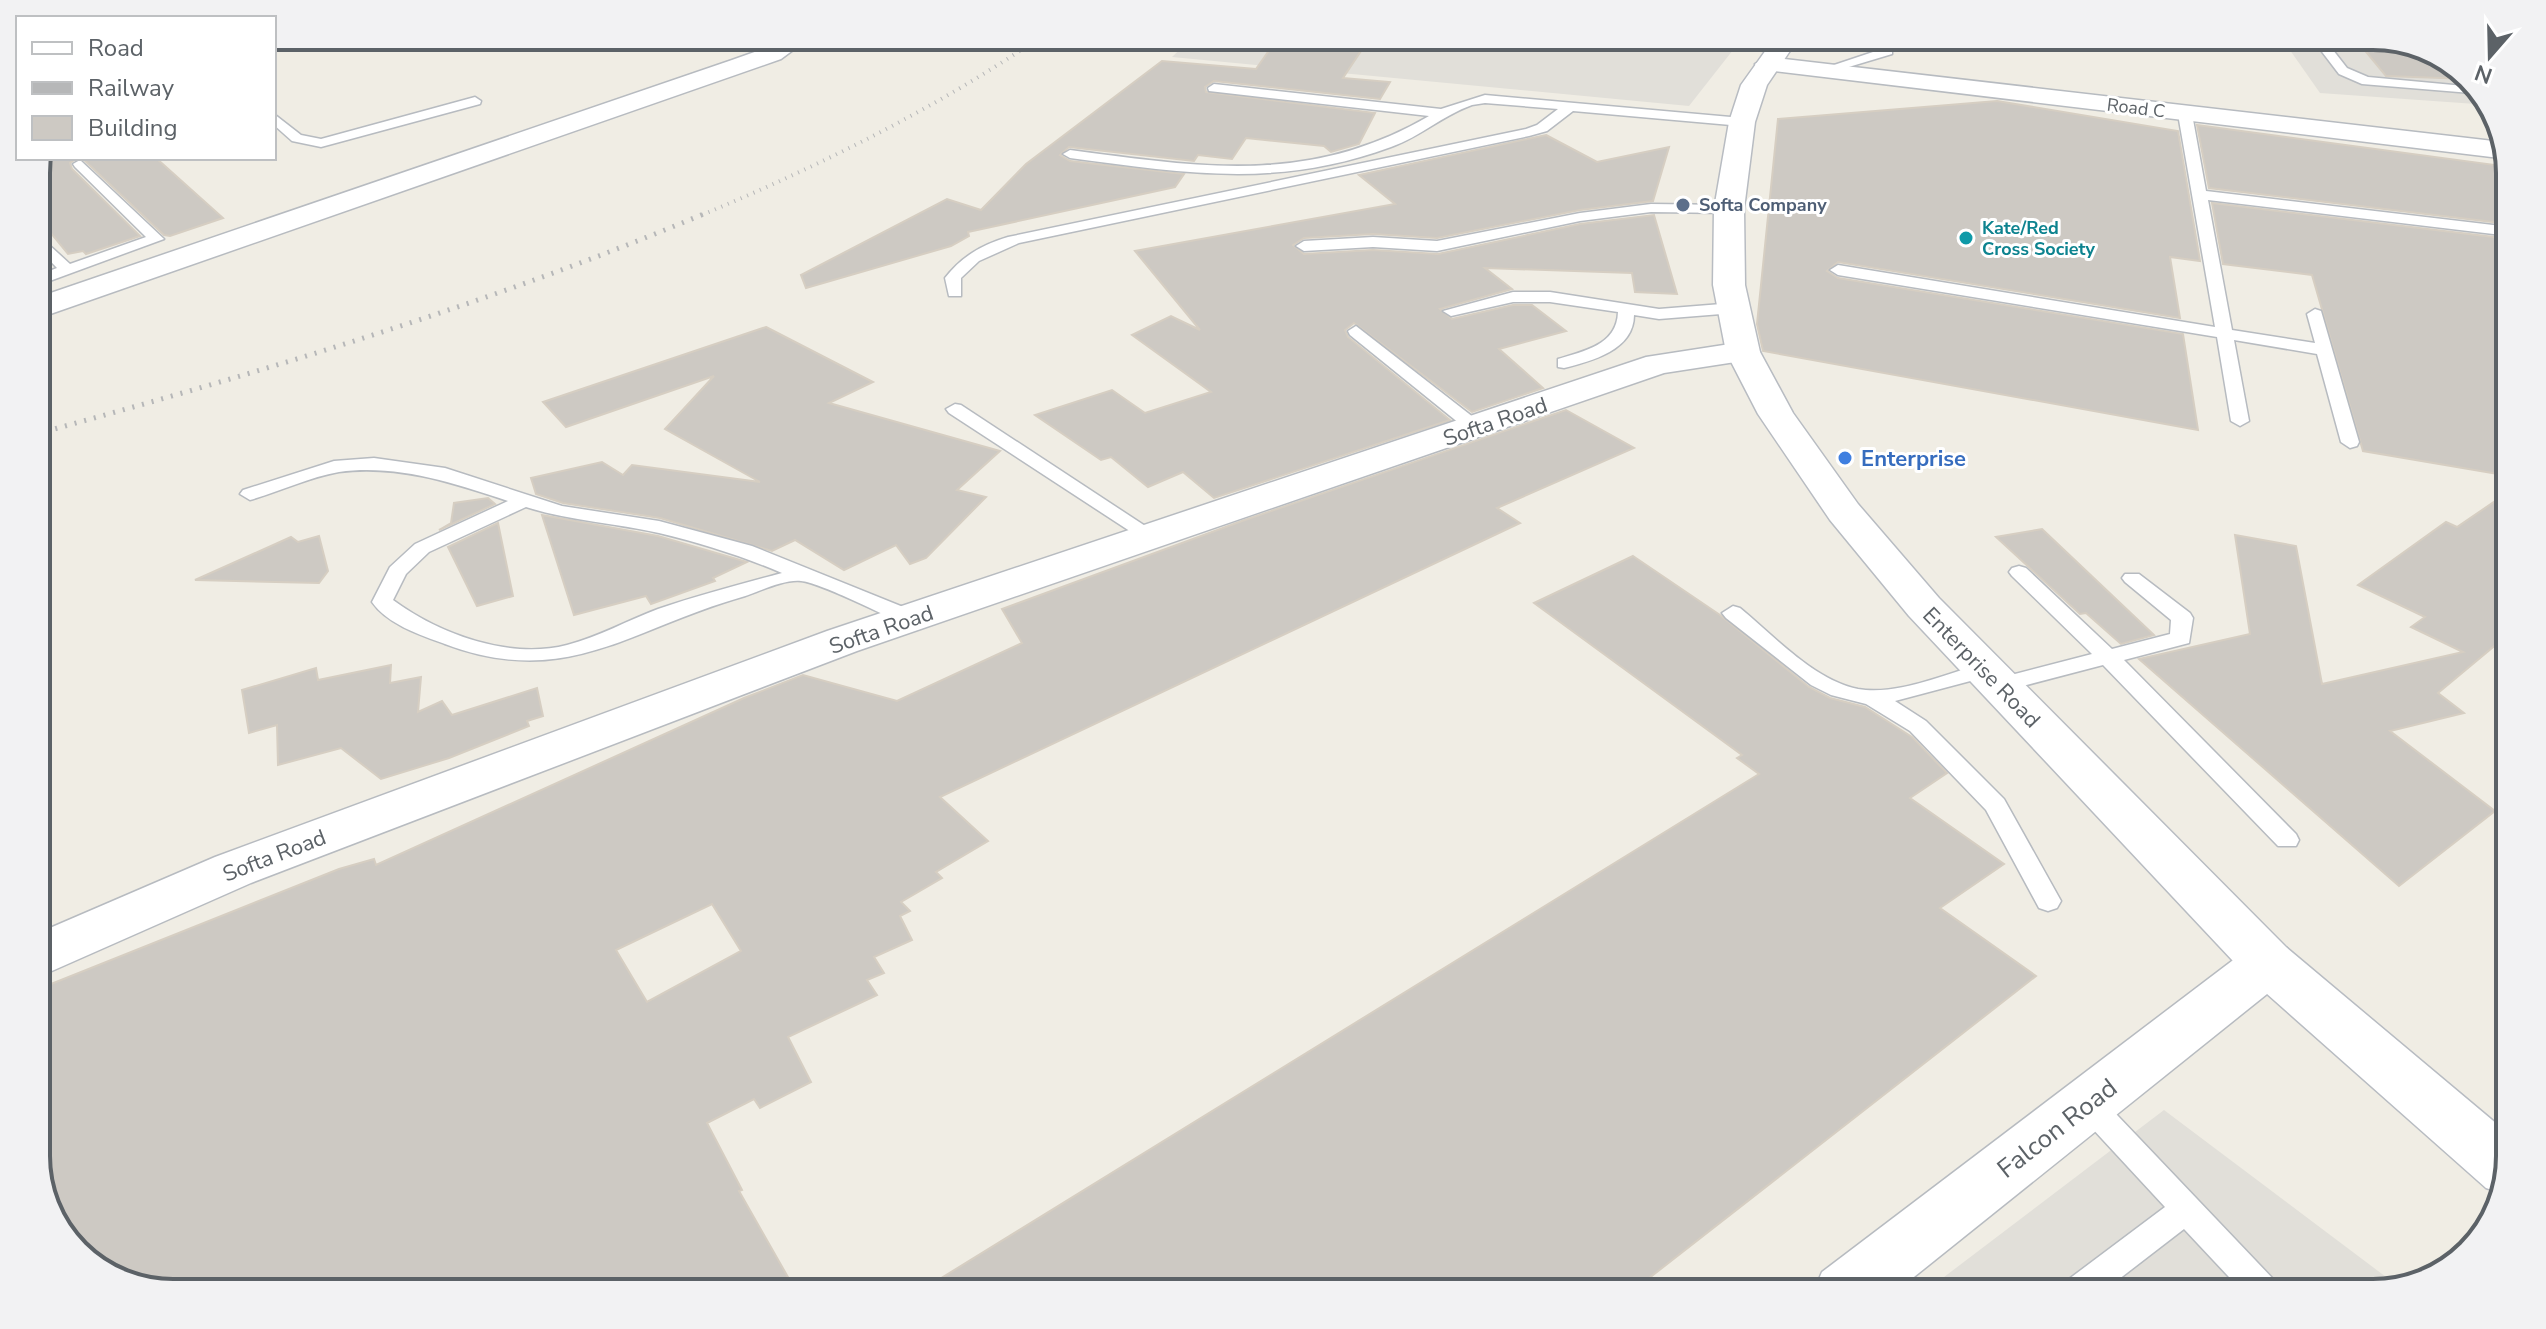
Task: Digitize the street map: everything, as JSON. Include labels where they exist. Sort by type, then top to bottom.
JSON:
[{"type":"street","points":[[50,304],[778,50]]},
{"type":"street","name":"Road C","points":[[1778,50],[1822,71],[2494,150]]},
{"type":"street","name":"Enterprise Road","points":[[1778,50],[1754,85],[1742,122],[1729,209],[1729,285],[1743,352],[1776,414],[1844,512],[1924,607],[1992,678],[2268,963],[2496,1159]]},
{"type":"street","name":"Softa Road","points":[[50,951],[233,870],[910,618],[1658,364],[1743,352]]},
{"type":"street","name":"Falcon Road","points":[[1863,1279],[2268,963]]},
{"type":"lane","points":[[1822,71],[1888,50]]},
{"type":"lane","points":[[2327,50],[2343,71],[2366,81],[2450,88]]},
{"type":"lane","points":[[1214,88],[1442,113]]},
{"type":"lane","points":[[1070,154],[1210,171],[1254,170],[1375,148],[1407,136],[1442,113],[1470,100],[1572,105],[1742,122]]},
{"type":"lane","points":[[276,120],[297,138],[321,143],[347,139],[475,101]]},
{"type":"lane","points":[[955,293],[953,278],[961,266],[996,246],[1056,229],[1529,132],[1554,120],[1572,105]]},
{"type":"lane","points":[[2185,114],[2240,421]]},
{"type":"lane","points":[[50,276],[156,239],[80,164]]},
{"type":"lane","points":[[2199,195],[2496,230]]},
{"type":"lane","points":[[1304,246],[1373,242],[1437,246],[1608,213],[1651,208],[1729,209]]},
{"type":"lane","points":[[50,252],[67,270]]},
{"type":"lane","points":[[1838,270],[2324,350]]},
{"type":"lane","points":[[1451,311],[1513,297],[1550,297],[1659,314],[1734,308]]},
{"type":"lane","points":[[1564,363],[1617,343],[1627,324],[1626,311]]},
{"type":"lane","points":[[2315,314],[2350,442]]},
{"type":"lane","points":[[1356,331],[1476,428]]},
{"type":"lane","points":[[955,409],[1152,537]]},
{"type":"lane","points":[[250,494],[334,467],[374,464],[445,474],[559,511],[659,527],[745,550],[910,618]]},
{"type":"lane","points":[[525,500],[422,548],[397,571],[382,602],[404,621],[489,650],[542,656],[575,650],[663,615],[804,573]]},
{"type":"lane","points":[[2019,572],[2108,657],[2287,840]]},
{"type":"lane","points":[[1733,613],[1822,683],[1848,694],[1873,698],[2108,657],[2181,638],[2182,618],[2132,578]]},
{"type":"lane","points":[[1873,698],[1918,726],[1995,805],[2048,901]]},
{"type":"lane","points":[[2088,1104],[2252,1279]]},
{"type":"lane","points":[[2094,1279],[2185,1210]]},
{"type":"shaded area","points":[[1179,50],[1733,50],[1689,106],[1172,57]]},
{"type":"shaded area","points":[[2290,50],[2373,50],[2405,54],[2450,77],[2450,96],[2469,96],[2474,104],[2320,93]]},
{"type":"shaded area","points":[[2164,1110],[2387,1278],[2373,1279],[1941,1279]]},
{"type":"building","points":[[1269,50],[1354,50],[1361,51],[1343,78],[1390,82],[1380,99],[1214,81],[1205,87],[1206,92],[1375,113],[1359,144],[1331,152],[1324,146],[1246,138],[1232,159],[1198,155],[1194,161],[1069,147],[1060,155],[1070,161],[1184,174],[1175,187],[968,232],[969,236],[951,246],[806,288],[801,275],[947,199],[981,210],[1026,164],[1162,61],[1256,69]]},
{"type":"building","points":[[2365,50],[2405,54],[2427,63],[2450,78],[2386,76]]},
{"type":"building","name":"Kate/Red Cross Society","points":[[1997,101],[2178,131],[2200,261],[2170,257],[2180,318],[1838,262],[1827,271],[1838,278],[2183,334],[2198,430],[1763,351],[1757,324],[1778,119]]},
{"type":"building","points":[[2197,125],[2496,165],[2496,222],[2209,188]]},
{"type":"building","points":[[1546,135],[1597,162],[1669,147],[1653,201],[1580,210],[1437,238],[1373,234],[1304,238],[1293,245],[1304,254],[1373,250],[1438,254],[1580,224],[1654,215],[1677,294],[1635,292],[1632,273],[1485,268],[1512,289],[1440,309],[1452,319],[1513,305],[1532,305],[1566,331],[1499,349],[1543,388],[1472,412],[1354,323],[1345,330],[1348,337],[1450,420],[1214,498],[1183,472],[1148,487],[1111,457],[1101,460],[1035,415],[1112,390],[1145,413],[1211,392],[1132,335],[1171,316],[1200,330],[1135,251],[1395,204],[1359,175]]},
{"type":"building","points":[[51,160],[74,160],[70,163],[72,169],[140,236],[86,254],[83,251],[68,254],[50,232]]},
{"type":"building","points":[[84,160],[158,160],[223,218],[170,236],[164,235]]},
{"type":"building","points":[[2212,203],[2496,237],[2496,474],[2363,451],[2312,275],[2223,264]]},
{"type":"building","points":[[766,327],[873,382],[829,403],[1000,451],[957,490],[986,497],[926,558],[910,564],[896,545],[844,570],[795,540],[772,551],[660,518],[563,503],[536,494],[531,478],[602,462],[623,475],[632,465],[760,482],[665,429],[714,376],[566,427],[543,402]]},
{"type":"building","points":[[1566,410],[1634,448],[1497,508],[1520,523],[940,797],[988,841],[936,872],[942,878],[901,902],[910,911],[900,916],[912,940],[874,957],[884,973],[867,980],[877,995],[788,1037],[811,1082],[760,1108],[754,1099],[707,1123],[742,1190],[739,1191],[789,1279],[173,1279],[149,1277],[119,1266],[92,1249],[71,1224],[57,1196],[50,1164],[50,984],[339,869],[374,859],[376,865],[744,698],[803,675],[897,701],[1022,643],[1002,609],[1242,521]],"holes":[[[712,904],[741,951],[647,1002],[616,950]]]},
{"type":"building","points":[[488,498],[495,504],[439,530],[451,523],[454,503]]},
{"type":"building","points":[[2496,501],[2496,645],[2438,693],[2464,713],[2390,731],[2495,811],[2399,886],[2139,659],[2250,634],[2235,535],[2296,546],[2322,684],[2463,652],[2411,627],[2425,617],[2358,585],[2446,522],[2457,527]]},
{"type":"building","points":[[542,515],[658,536],[747,562],[713,578],[715,581],[651,604],[646,596],[574,615]]},
{"type":"building","points":[[498,523],[513,596],[477,606],[448,547]]},
{"type":"building","points":[[2042,529],[2154,635],[2121,644],[2086,613],[2080,614],[1996,537]]},
{"type":"building","points":[[319,536],[328,571],[319,583],[195,580],[291,537],[298,542]]},
{"type":"building","points":[[1633,556],[1720,615],[1809,687],[1830,698],[1865,707],[1912,737],[1947,773],[1910,798],[2004,864],[1940,908],[2036,976],[1648,1279],[940,1279],[1759,774],[1737,758],[1742,755],[1534,603]]},
{"type":"building","points":[[391,665],[390,683],[421,677],[418,712],[442,701],[452,715],[537,688],[543,716],[527,721],[529,726],[449,758],[381,779],[341,748],[278,765],[277,725],[249,733],[242,690],[316,668],[318,680]]},
{"type":"railway","points":[[702,215],[790,176],[919,112],[1021,50]]},
{"type":"railway","points":[[50,430],[291,361],[458,307],[706,213]]},
{"type":"place","name":"Softa Company","points":[[1683,205]]},
{"type":"place","name":"Kate/Red Cross Society","points":[[1966,238]]},
{"type":"place","name":"Enterprise","points":[[1845,458]]}]
